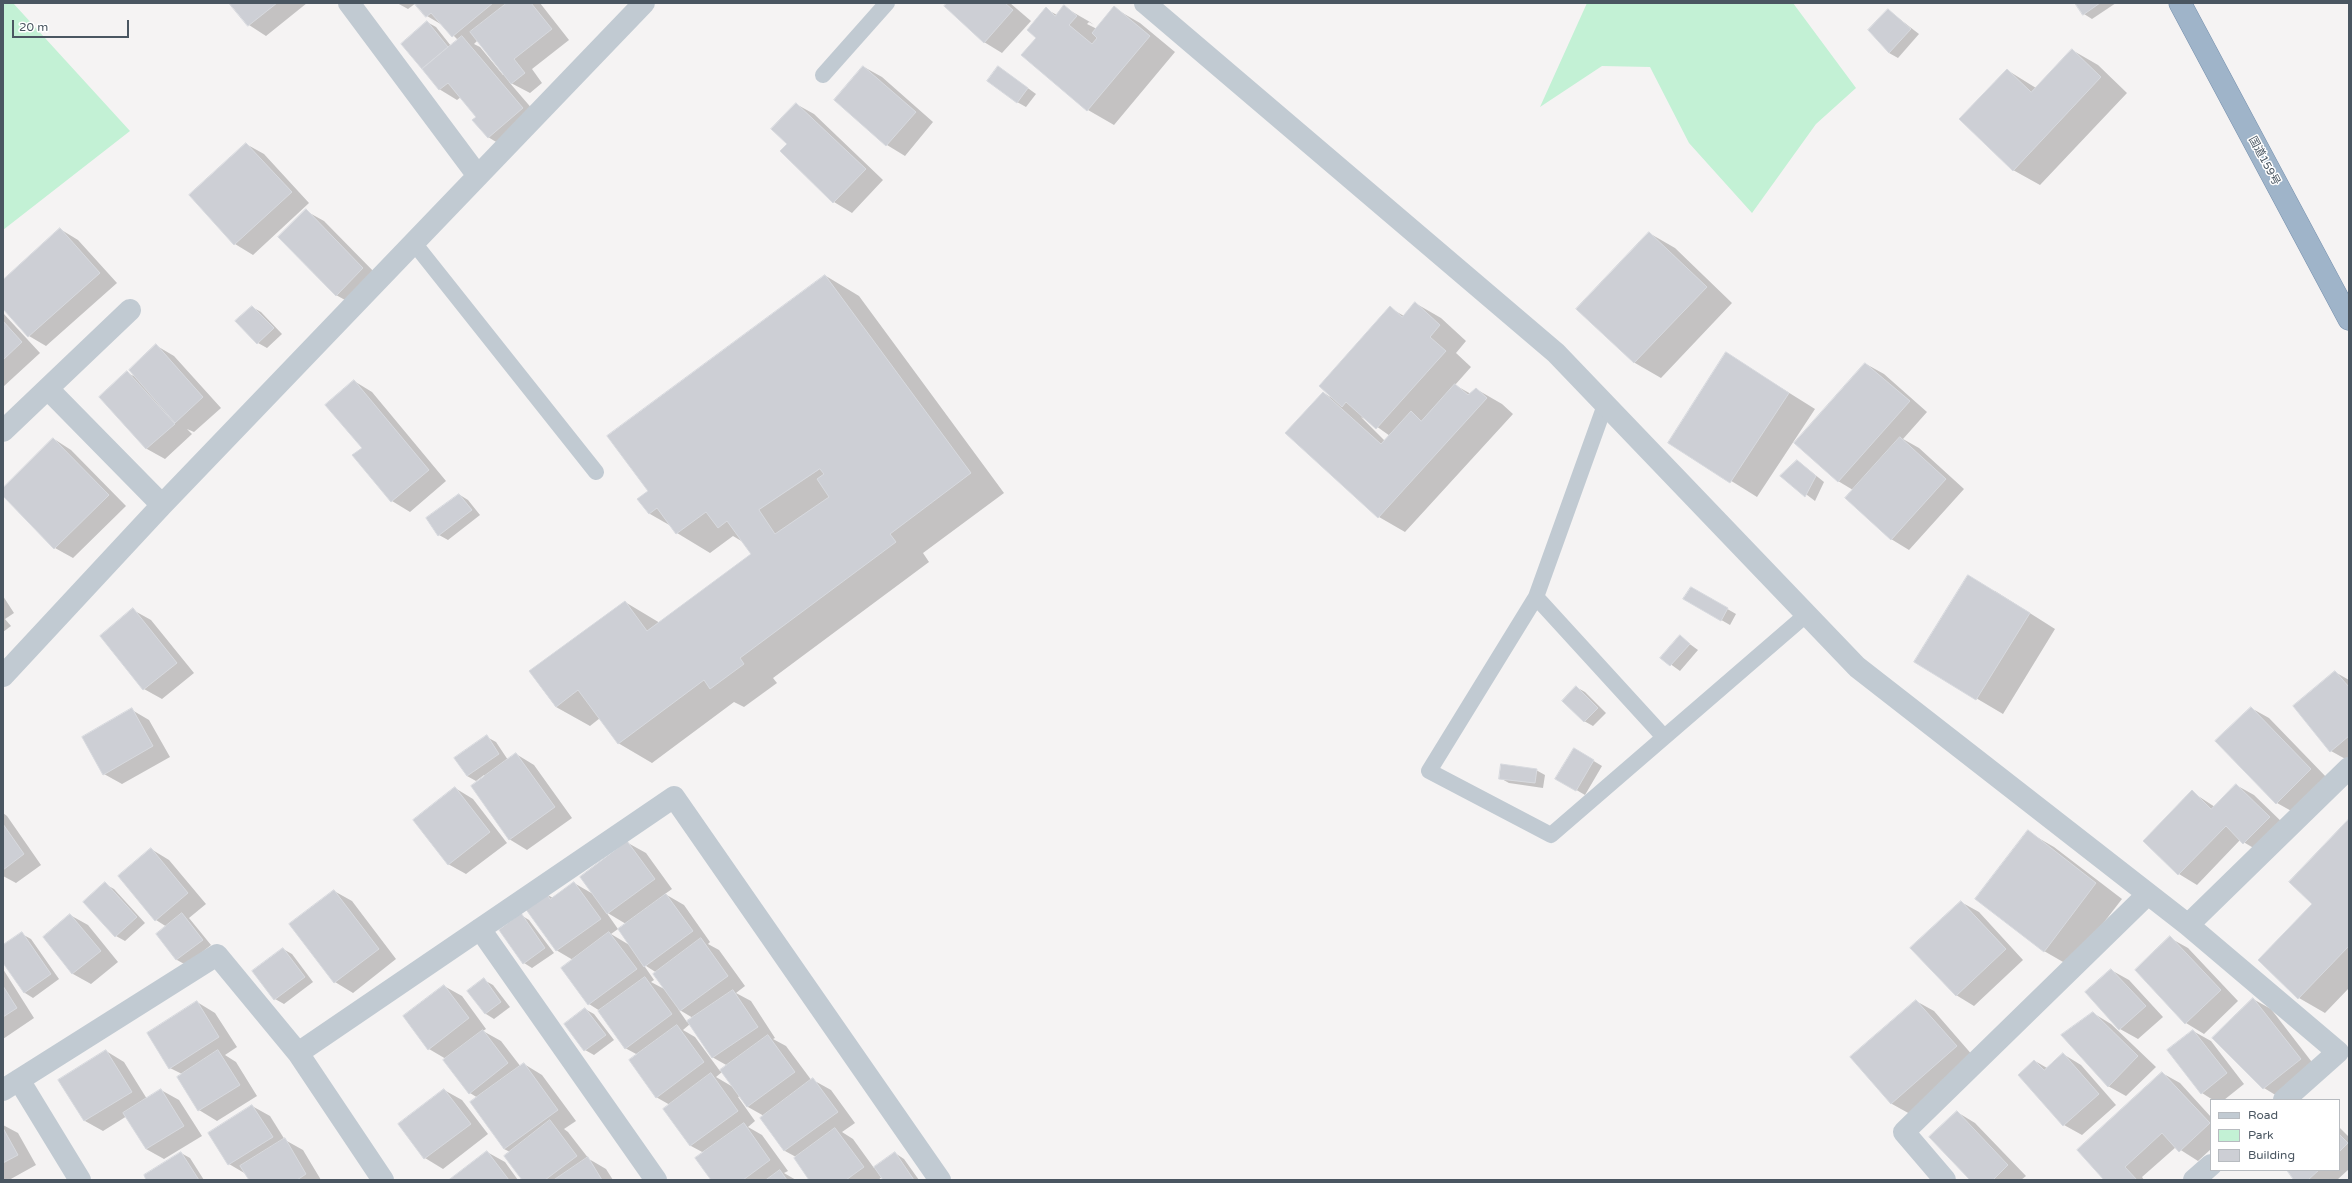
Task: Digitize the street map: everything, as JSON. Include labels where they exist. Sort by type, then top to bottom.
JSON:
[{"type":"highway","name":"国道159号","points":[[2180,3],[2349,319]]},
{"type":"street","points":[[349,3],[478,176]]},
{"type":"street","points":[[3,676],[162,506],[644,3]]},
{"type":"street","points":[[1145,3],[1556,353],[1857,666],[2188,925],[2343,1057],[2285,1099]]},
{"type":"street","points":[[3,431],[130,310]]},
{"type":"street","points":[[48,388],[162,506]]},
{"type":"street","points":[[2188,925],[2349,768]]},
{"type":"street","points":[[298,1053],[674,797],[940,1180]]},
{"type":"street","points":[[1945,1180],[1904,1132],[2148,894]]},
{"type":"street","points":[[480,928],[656,1180]]},
{"type":"street","points":[[80,1180],[11,1085],[217,955],[298,1053],[383,1180]]},
{"type":"street","points":[[2194,1180],[2210,1166]]},
{"type":"lane","points":[[823,75],[887,3]]},
{"type":"lane","points":[[414,242],[596,472]]},
{"type":"lane","points":[[1605,405],[1536,597],[1429,770],[1551,835],[1807,614]]},
{"type":"lane","points":[[1536,597],[1664,737]]},
{"type":"green space","points":[[3,3],[13,3],[130,131],[3,230]]},
{"type":"green space","points":[[1587,3],[1793,3],[1856,88],[1816,124],[1752,213],[1689,143],[1650,67],[1602,66],[1540,107]]},
{"type":"building","points":[[229,3],[277,3],[248,26]]},
{"type":"building","points":[[414,3],[493,3],[452,37],[431,13],[426,17]]},
{"type":"building","points":[[507,3],[531,3],[552,29],[514,59],[525,73],[511,84],[470,32]]},
{"type":"building","points":[[947,3],[1005,3],[1013,10],[984,43],[944,6]]},
{"type":"building","points":[[2075,3],[2100,3],[2083,15]]},
{"type":"building","points":[[1064,5],[1077,16],[1069,25],[1092,44],[1097,38],[1092,33],[1114,6],[1150,36],[1087,111],[1021,55],[1036,38],[1027,30],[1046,7],[1055,16]]},
{"type":"building","points":[[1888,9],[1911,29],[1889,53],[1868,30]]},
{"type":"building","points":[[427,21],[448,47],[422,69],[401,44]]},
{"type":"building","points":[[462,36],[523,108],[488,138],[472,120],[476,117],[448,83],[439,90],[422,69]]},
{"type":"building","points":[[2072,49],[2101,77],[2013,171],[1959,119],[2007,69],[2031,92]]},
{"type":"building","points":[[863,66],[916,112],[886,146],[834,100]]},
{"type":"building","points":[[998,66],[1028,88],[1017,103],[987,81]]},
{"type":"building","points":[[796,103],[866,169],[833,203],[780,151],[787,144],[771,129]]},
{"type":"building","points":[[246,143],[292,192],[234,245],[189,195]]},
{"type":"building","points":[[306,209],[363,268],[336,296],[278,237]]},
{"type":"building","points":[[60,228],[100,273],[28,337],[3,309],[3,280]]},
{"type":"building","points":[[1649,232],[1707,287],[1634,363],[1576,309]]},
{"type":"building","points":[[825,275],[971,473],[890,534],[896,542],[740,658],[744,664],[710,689],[704,680],[618,744],[578,690],[556,707],[529,671],[625,601],[647,631],[751,554],[727,521],[718,528],[706,512],[676,534],[657,508],[649,514],[637,499],[648,491],[607,436]],"holes":[[[820,469],[824,474],[817,479],[829,497],[775,534],[759,510]]]},
{"type":"building","points":[[1415,302],[1440,325],[1430,337],[1446,351],[1376,429],[1346,402],[1342,407],[1319,386],[1390,306],[1402,317]]},
{"type":"building","points":[[252,306],[274,328],[257,344],[235,321]]},
{"type":"building","points":[[3,321],[22,342],[3,360]]},
{"type":"building","points":[[156,344],[203,397],[175,423],[129,370]]},
{"type":"building","points":[[1726,352],[1789,393],[1730,483],[1668,443]]},
{"type":"building","points":[[1865,363],[1910,401],[1838,482],[1794,443]]},
{"type":"building","points":[[127,371],[175,424],[146,449],[99,397]]},
{"type":"building","points":[[354,380],[429,470],[391,502],[352,455],[362,448],[325,405]]},
{"type":"building","points":[[1455,384],[1468,395],[1476,388],[1487,398],[1378,518],[1285,433],[1323,392],[1381,444],[1411,411],[1421,421]]},
{"type":"building","points":[[1900,437],[1946,479],[1891,540],[1845,498]]},
{"type":"building","points":[[53,438],[109,495],[54,549],[3,496],[3,488]]},
{"type":"building","points":[[1797,460],[1816,476],[1805,497],[1780,476]]},
{"type":"building","points":[[459,494],[472,510],[438,536],[426,518]]},
{"type":"building","points":[[1968,575],[2030,613],[1976,700],[1914,662]]},
{"type":"building","points":[[1691,587],[1728,608],[1721,621],[1683,599]]},
{"type":"building","points":[[133,608],[177,663],[143,690],[100,636]]},
{"type":"building","points":[[1680,635],[1690,644],[1670,666],[1660,658]]},
{"type":"building","points":[[2335,671],[2349,687],[2349,736],[2330,752],[2293,706]]},
{"type":"building","points":[[1576,686],[1598,708],[1584,722],[1562,701]]},
{"type":"building","points":[[2251,707],[2311,769],[2276,804],[2215,741]]},
{"type":"building","points":[[132,708],[153,746],[103,775],[82,737]]},
{"type":"building","points":[[487,735],[499,754],[467,776],[454,758]]},
{"type":"building","points":[[1574,748],[1594,760],[1576,791],[1555,779]]},
{"type":"building","points":[[516,753],[555,807],[509,840],[471,786]]},
{"type":"building","points":[[1501,764],[1537,769],[1535,783],[1499,779]]},
{"type":"building","points":[[2236,784],[2270,817],[2243,844],[2226,826],[2178,875],[2143,841],[2192,790],[2211,809]]},
{"type":"building","points":[[455,787],[490,832],[448,865],[413,820]]},
{"type":"building","points":[[2349,819],[2349,946],[2298,999],[2258,960],[2312,904],[2289,882]]},
{"type":"building","points":[[3,824],[24,854],[3,870]]},
{"type":"building","points":[[2028,830],[2096,883],[2044,952],[1975,899]]},
{"type":"building","points":[[627,841],[655,879],[607,914],[580,877]]},
{"type":"building","points":[[151,848],[188,893],[155,921],[118,876]]},
{"type":"building","points":[[105,882],[137,917],[115,937],[83,902]]},
{"type":"building","points":[[574,882],[601,919],[556,951],[525,908],[546,893],[550,899]]},
{"type":"building","points":[[334,890],[379,949],[334,983],[289,924]]},
{"type":"building","points":[[666,894],[693,931],[644,967],[618,929]]},
{"type":"building","points":[[1961,901],[2006,949],[1956,996],[1910,948]]},
{"type":"building","points":[[182,913],[203,940],[176,960],[156,934]]},
{"type":"building","points":[[521,913],[545,948],[523,964],[499,930]]},
{"type":"building","points":[[70,914],[101,951],[72,974],[43,937]]},
{"type":"building","points":[[22,932],[51,974],[24,993],[3,963],[3,945]]},
{"type":"building","points":[[609,932],[637,969],[588,1005],[561,968]]},
{"type":"building","points":[[2170,936],[2221,990],[2185,1024],[2135,970]]},
{"type":"building","points":[[701,938],[728,976],[680,1011],[653,974]]},
{"type":"building","points":[[283,948],[305,977],[274,1000],[252,971]]},
{"type":"building","points":[[2111,969],[2146,1006],[2119,1030],[2085,992]]},
{"type":"building","points":[[645,977],[672,1014],[625,1049],[598,1011]]},
{"type":"building","points":[[484,978],[501,1002],[485,1014],[467,991]]},
{"type":"building","points":[[444,985],[469,1018],[428,1050],[403,1016]]},
{"type":"building","points":[[3,986],[17,1008],[3,1017]]},
{"type":"building","points":[[733,990],[758,1027],[712,1058],[687,1021]]},
{"type":"building","points":[[2253,998],[2301,1059],[2263,1089],[2212,1038]]},
{"type":"building","points":[[1916,1000],[1957,1046],[1891,1104],[1850,1057]]},
{"type":"building","points":[[197,1001],[219,1037],[169,1069],[147,1033]]},
{"type":"building","points":[[585,1008],[606,1035],[584,1051],[564,1024]]},
{"type":"building","points":[[2093,1012],[2138,1056],[2108,1087],[2061,1035]]},
{"type":"building","points":[[677,1025],[704,1062],[656,1098],[629,1060]]},
{"type":"building","points":[[483,1030],[508,1063],[469,1094],[443,1060]]},
{"type":"building","points":[[2193,1030],[2227,1073],[2201,1094],[2167,1050]]},
{"type":"building","points":[[768,1035],[795,1072],[747,1107],[720,1070]]},
{"type":"building","points":[[106,1050],[132,1092],[84,1121],[58,1080]]},
{"type":"building","points":[[218,1050],[240,1085],[198,1111],[177,1077]]},
{"type":"building","points":[[2063,1053],[2099,1094],[2063,1126],[2018,1075],[2034,1060],[2044,1070]]},
{"type":"building","points":[[524,1063],[558,1110],[504,1149],[470,1102]]},
{"type":"building","points":[[2162,1072],[2210,1123],[2179,1152],[2162,1133],[2125,1167],[2137,1180],[2104,1180],[2077,1150]]},
{"type":"building","points":[[711,1073],[738,1111],[690,1146],[663,1109]]},
{"type":"building","points":[[813,1078],[838,1112],[784,1151],[760,1118]]},
{"type":"building","points":[[161,1089],[184,1126],[146,1149],[123,1113]]},
{"type":"building","points":[[444,1089],[471,1124],[424,1159],[398,1124]]},
{"type":"building","points":[[252,1105],[273,1137],[228,1165],[208,1133]]},
{"type":"building","points":[[1957,1111],[2008,1165],[1993,1180],[1970,1180],[1929,1137]]},
{"type":"building","points":[[550,1120],[577,1156],[545,1180],[522,1180],[504,1156]]},
{"type":"building","points":[[744,1123],[770,1160],[743,1180],[711,1180],[695,1158]]},
{"type":"building","points":[[3,1128],[18,1155],[3,1163]]},
{"type":"building","points":[[835,1128],[864,1167],[846,1180],[809,1180],[794,1158]]},
{"type":"building","points":[[2340,1135],[2348,1143],[2340,1151]]},
{"type":"building","points":[[285,1138],[306,1174],[297,1180],[249,1180],[240,1166]]},
{"type":"building","points":[[487,1151],[509,1180],[449,1180]]},
{"type":"building","points":[[181,1152],[199,1180],[146,1180],[144,1175]]},
{"type":"building","points":[[895,1152],[914,1180],[883,1180],[874,1167]]},
{"type":"building","points":[[588,1157],[602,1180],[554,1180]]},
{"type":"building","points":[[780,1170],[787,1180],[766,1180]]},
{"type":"building","points":[[2288,1171],[2318,1171],[2308,1180],[2294,1180]]}]
